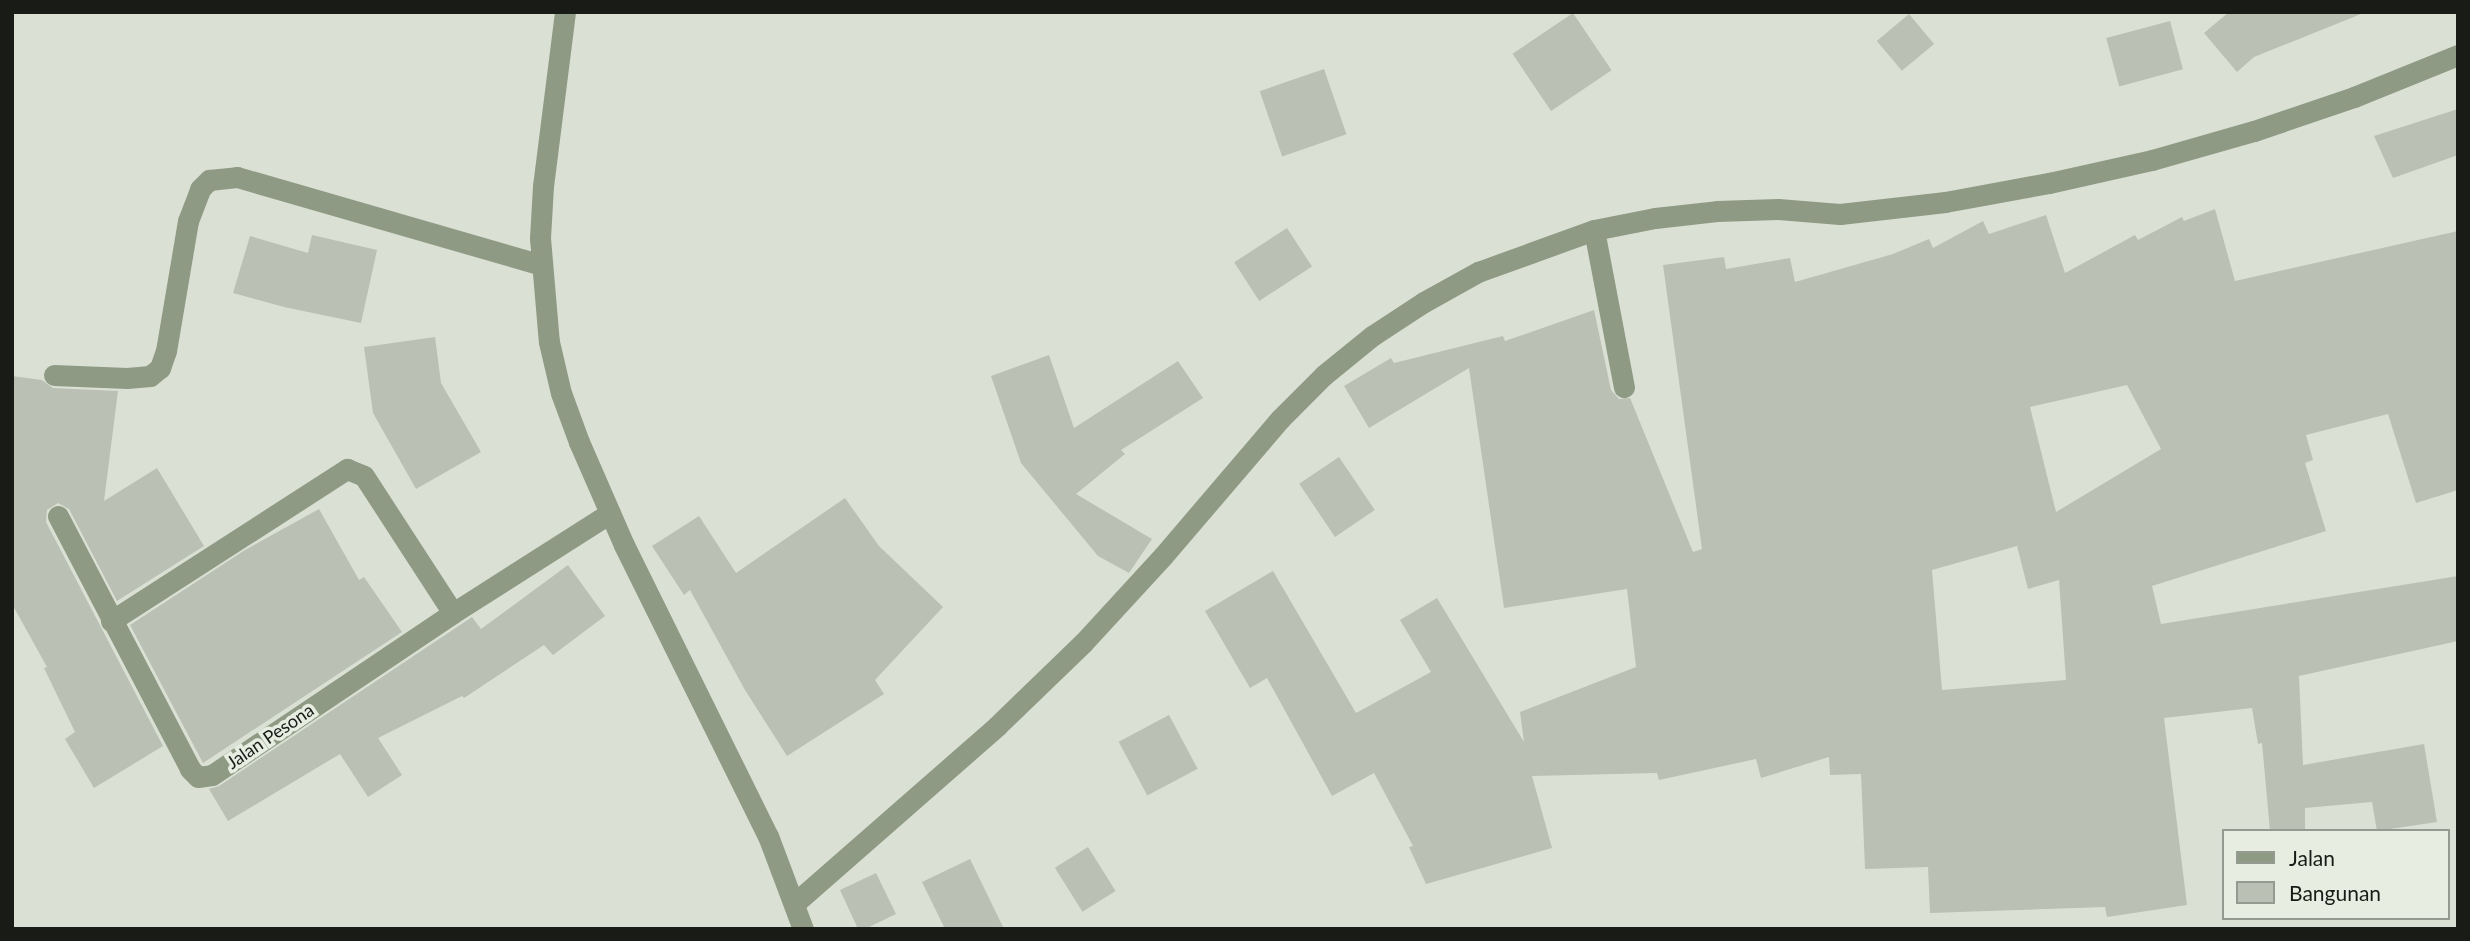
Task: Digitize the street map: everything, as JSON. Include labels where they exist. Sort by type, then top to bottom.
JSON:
[{"type":"street","points":[[565,12],[543,186],[541,265],[549,342],[561,393],[610,513],[768,836],[803,929]]},
{"type":"street","points":[[795,902],[997,726],[1083,643],[1163,556],[1280,419],[1324,375],[1372,336],[1424,302],[1478,272],[1594,230],[1654,218],[1717,211],[1778,209],[1840,214],[1945,202],[2049,183],[2152,160],[2254,131],[2354,97],[2458,55]]},
{"type":"street","points":[[54,375],[127,379],[150,376],[160,368],[166,351],[188,221],[200,189],[209,180],[237,177],[541,265]]},
{"type":"street","points":[[1594,230],[1623,387]]},
{"type":"street","points":[[111,621],[347,469],[364,476],[453,613]]},
{"type":"street","name":"Jalan Pesona","points":[[58,516],[190,769],[198,777],[212,775],[453,613],[610,513]]},
{"type":"building","points":[[2229,12],[2361,14],[2254,57],[2237,72],[2204,33]]},
{"type":"building","points":[[1573,13],[1612,70],[1551,111],[1512,54]]},
{"type":"building","points":[[1909,14],[1934,44],[1902,71],[1877,41]]},
{"type":"building","points":[[2170,21],[2183,69],[2119,86],[2106,38]]},
{"type":"building","points":[[1324,69],[1346,134],[1282,156],[1260,91]]},
{"type":"building","points":[[2458,109],[2458,155],[2393,178],[2374,136]]},
{"type":"building","points":[[2215,209],[2235,281],[2458,231],[2458,490],[2416,503],[2388,414],[2306,435],[2313,460],[2305,463],[2326,531],[2152,586],[2161,624],[2458,576],[2458,641],[2299,676],[2303,765],[2424,744],[2437,822],[2377,829],[2372,802],[2305,808],[2305,829],[2270,829],[2262,743],[2258,744],[2252,708],[2164,718],[2187,905],[2107,917],[2105,907],[1930,913],[1928,867],[1865,869],[1861,774],[1830,775],[1829,757],[1761,778],[1756,759],[1659,780],[1657,773],[1532,776],[1552,848],[1426,884],[1409,847],[1413,846],[1374,773],[1332,796],[1267,678],[1250,688],[1205,611],[1273,571],[1356,713],[1431,672],[1400,620],[1437,598],[1524,742],[1520,712],[1636,667],[1627,589],[1504,608],[1469,368],[1369,428],[1344,386],[1391,358],[1394,363],[1503,336],[1505,341],[1594,310],[1611,390],[1619,399],[1630,398],[1693,552],[1702,549],[1663,265],[1724,257],[1726,269],[1790,258],[1795,282],[1893,254],[1929,239],[1933,248],[1983,221],[1989,234],[2046,215],[2065,273],[2135,235],[2138,240],[2182,217],[2184,221]],"holes":[[[2127,385],[2161,449],[2056,512],[2030,407]],[[2017,546],[2028,589],[2059,580],[2066,680],[1942,690],[1932,570]]]},
{"type":"building","points":[[1287,228],[1312,267],[1259,301],[1234,262]]},
{"type":"building","points":[[312,235],[377,250],[361,323],[233,293],[250,236],[308,253]]},
{"type":"building","points":[[435,337],[441,383],[481,452],[416,489],[373,413],[364,347]]},
{"type":"building","points":[[1049,355],[1074,428],[1178,361],[1203,398],[1121,450],[1125,454],[1076,494],[1152,539],[1129,573],[1098,556],[1021,463],[991,376]]},
{"type":"building","points":[[12,376],[42,380],[53,388],[118,391],[104,501],[157,468],[204,546],[117,601],[69,509],[58,503],[47,510],[46,522],[163,746],[94,788],[65,739],[75,732],[44,668],[47,667],[12,604]]},
{"type":"building","points":[[1339,457],[1375,510],[1335,537],[1299,484]]},
{"type":"building","points":[[845,498],[879,546],[943,607],[875,680],[884,694],[787,756],[745,690],[690,590],[684,595],[652,546],[699,516],[736,573]]},
{"type":"building","points":[[319,509],[359,580],[364,577],[402,632],[203,763],[130,625],[245,550]]},
{"type":"building","points":[[568,565],[605,616],[553,655],[544,645],[464,698],[462,696],[378,738],[402,775],[368,797],[340,754],[228,821],[209,789],[219,786],[472,617],[481,629]]},
{"type":"building","points":[[1169,715],[1198,769],[1147,796],[1119,742]]},
{"type":"building","points":[[1088,847],[1116,891],[1082,912],[1055,868]]},
{"type":"building","points":[[970,859],[1004,929],[945,929],[922,882]]},
{"type":"building","points":[[876,873],[896,914],[865,929],[858,929],[840,890]]}]
